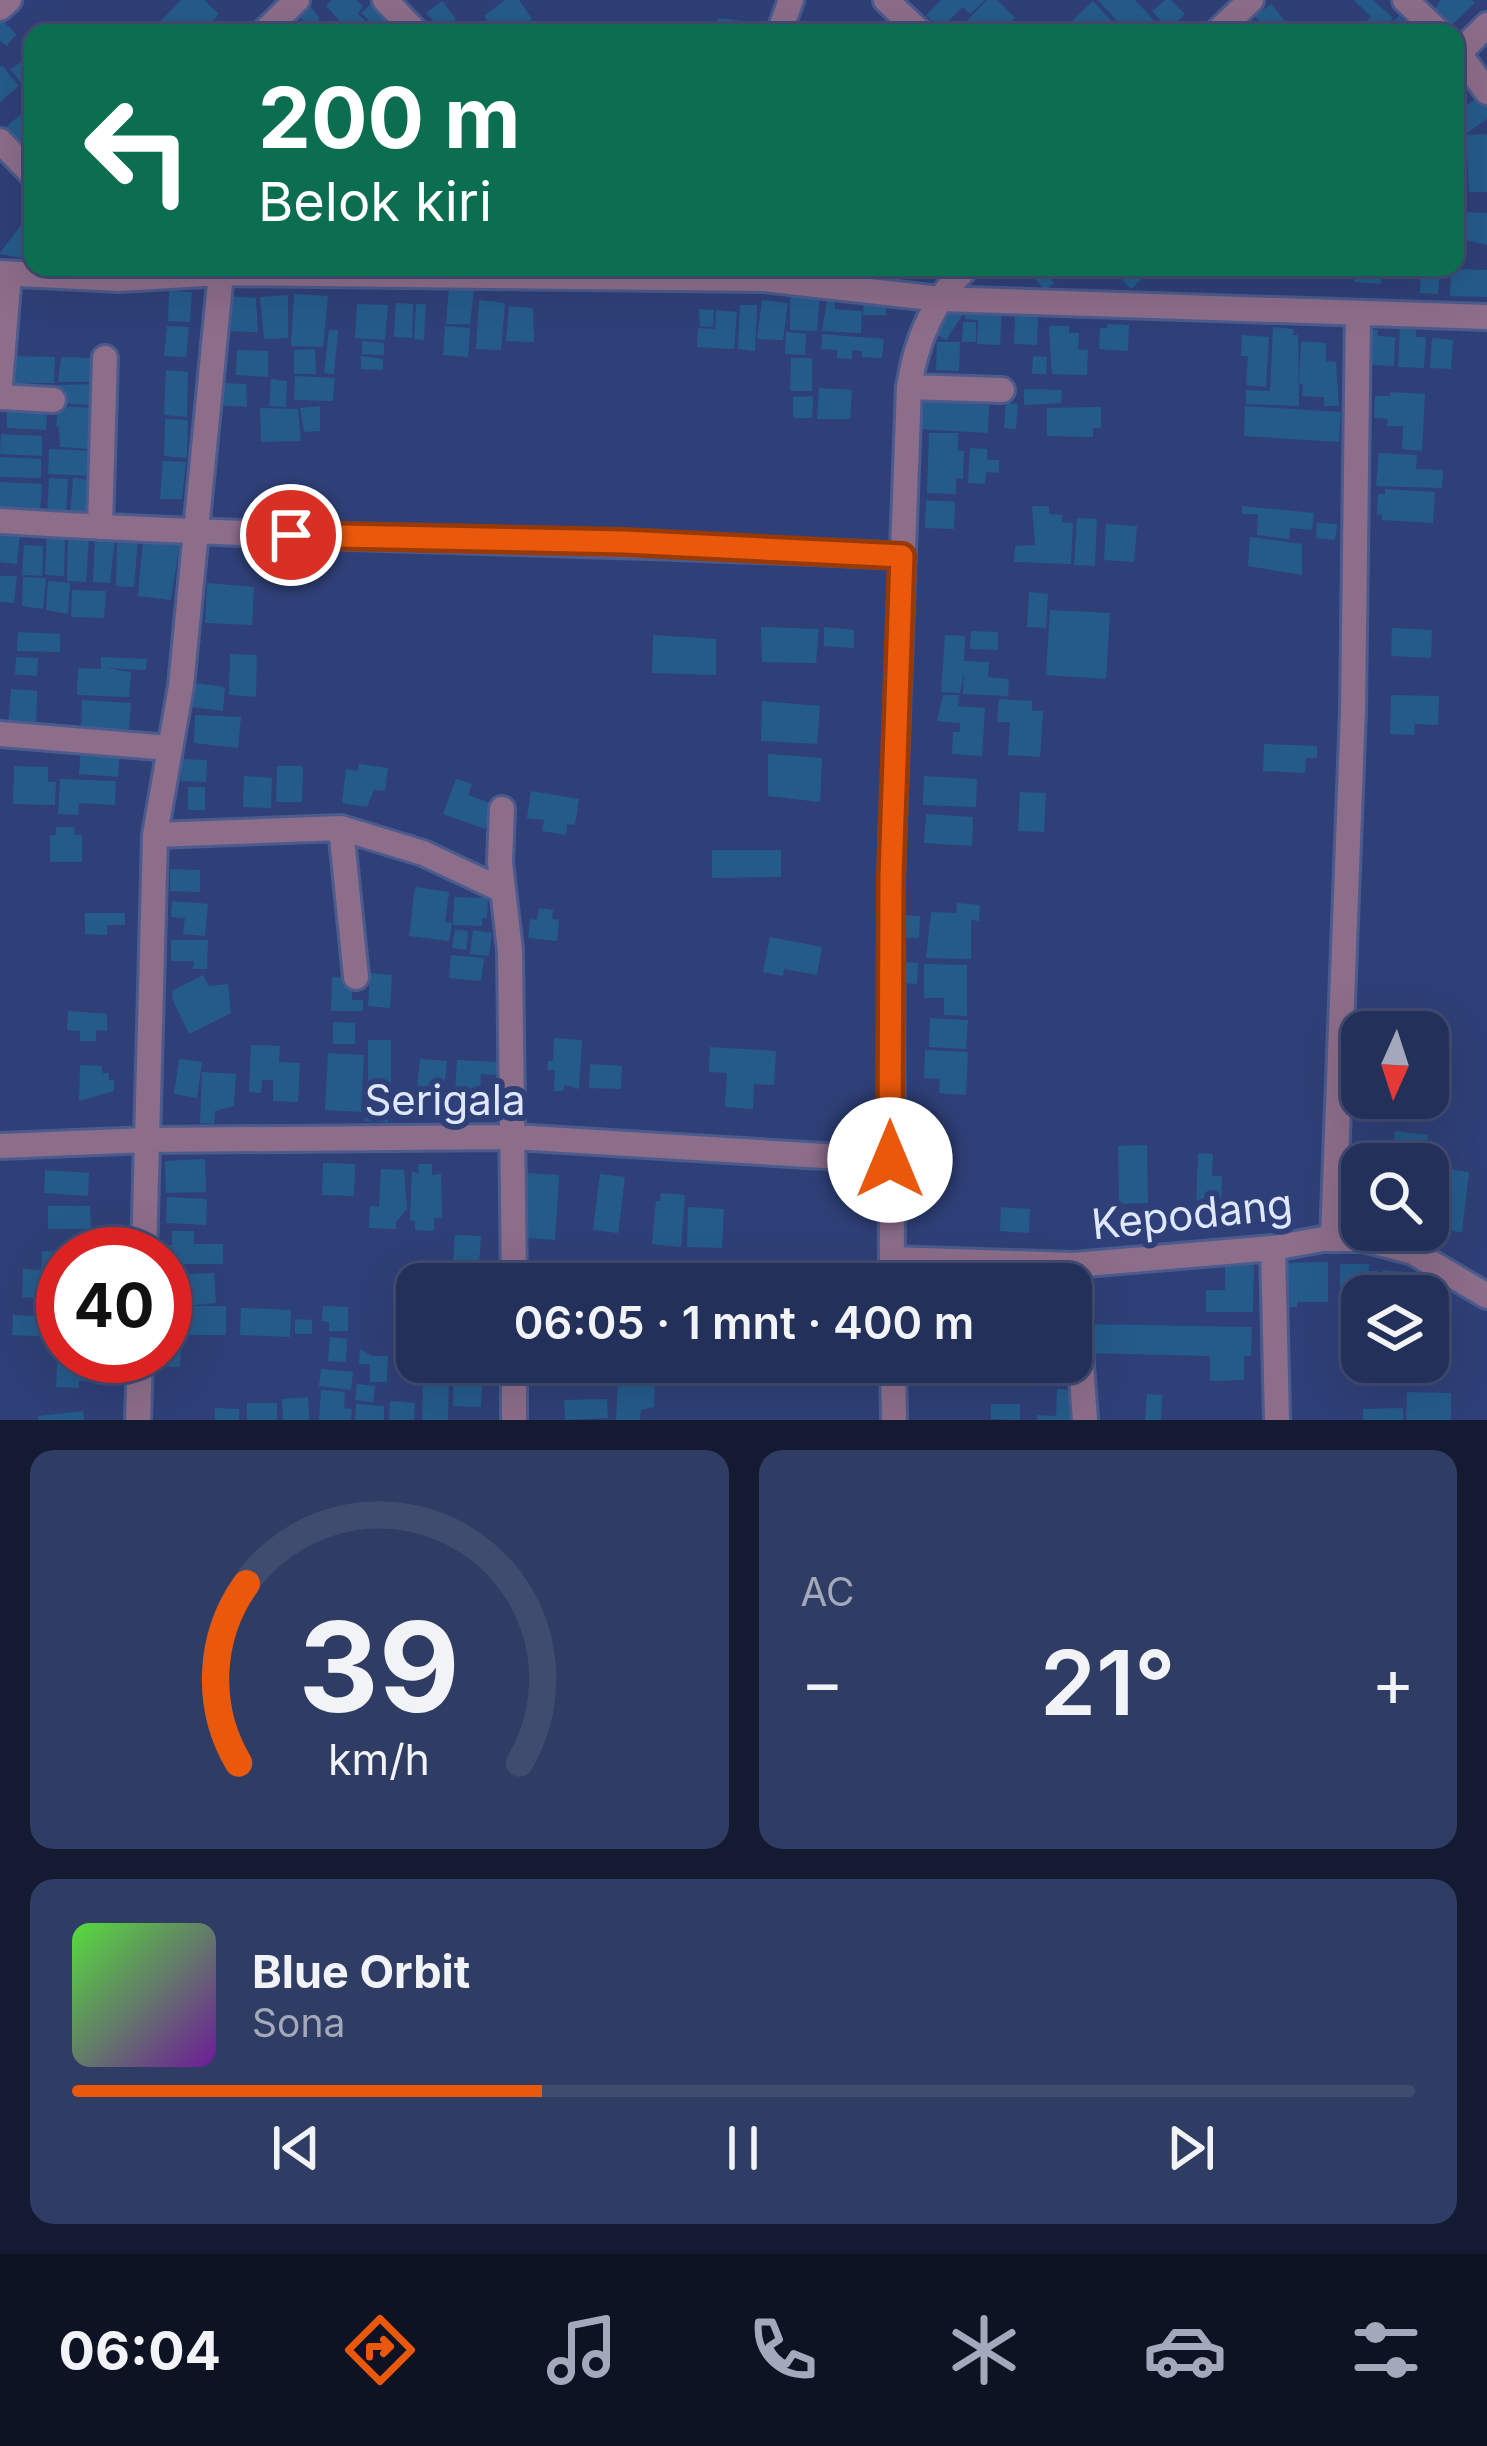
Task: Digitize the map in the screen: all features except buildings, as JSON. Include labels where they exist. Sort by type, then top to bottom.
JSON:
[{"type":"street","points":[[0,8],[9,0]]},
{"type":"street","points":[[272,24],[297,0]]},
{"type":"street","points":[[385,0],[408,24]]},
{"type":"street","points":[[886,0],[911,24]]},
{"type":"street","points":[[1226,24],[1251,0]]},
{"type":"street","points":[[1405,0],[1430,24]]},
{"type":"street","points":[[1464,45],[1487,25]]},
{"type":"street","points":[[1464,59],[1487,92]]},
{"type":"street","points":[[0,142],[24,166]]},
{"type":"street","points":[[0,385],[4,274]]},
{"type":"street","points":[[145,1227],[155,835],[182,686],[220,276]]},
{"type":"street","points":[[784,276],[940,299],[1487,317]]},
{"type":"street","points":[[892,1263],[891,876],[909,386],[923,330],[959,276]]},
{"type":"street","points":[[1333,1239],[1353,710],[1358,314]]},
{"type":"street","points":[[100,527],[105,358]]},
{"type":"street","points":[[909,386],[1002,390]]},
{"type":"street","points":[[0,397],[53,400]]},
{"type":"street","points":[[0,520],[196,533],[624,542],[902,556]]},
{"type":"street","points":[[0,734],[170,748]]},
{"type":"street","points":[[502,809],[502,890],[510,950],[514,1263]]},
{"type":"street","points":[[155,835],[341,828],[423,853],[502,890]]},
{"type":"street","points":[[341,828],[356,977]]},
{"type":"street","name":"Serigala","points":[[0,1146],[148,1140],[514,1138],[890,1160]]},
{"type":"street","name":"Kepodang","points":[[1092,1263],[1333,1239],[1392,1244],[1487,1296]]},
{"type":"street","points":[[1273,1248],[1277,1420]]},
{"type":"street","points":[[138,1420],[139,1383]]},
{"type":"street","points":[[514,1383],[514,1420]]},
{"type":"street","points":[[893,1383],[894,1420]]},
{"type":"street","points":[[1082,1383],[1085,1420]]},
{"type":"route","points":[[291,535],[624,542],[902,556],[891,876],[890,1160]]}]
